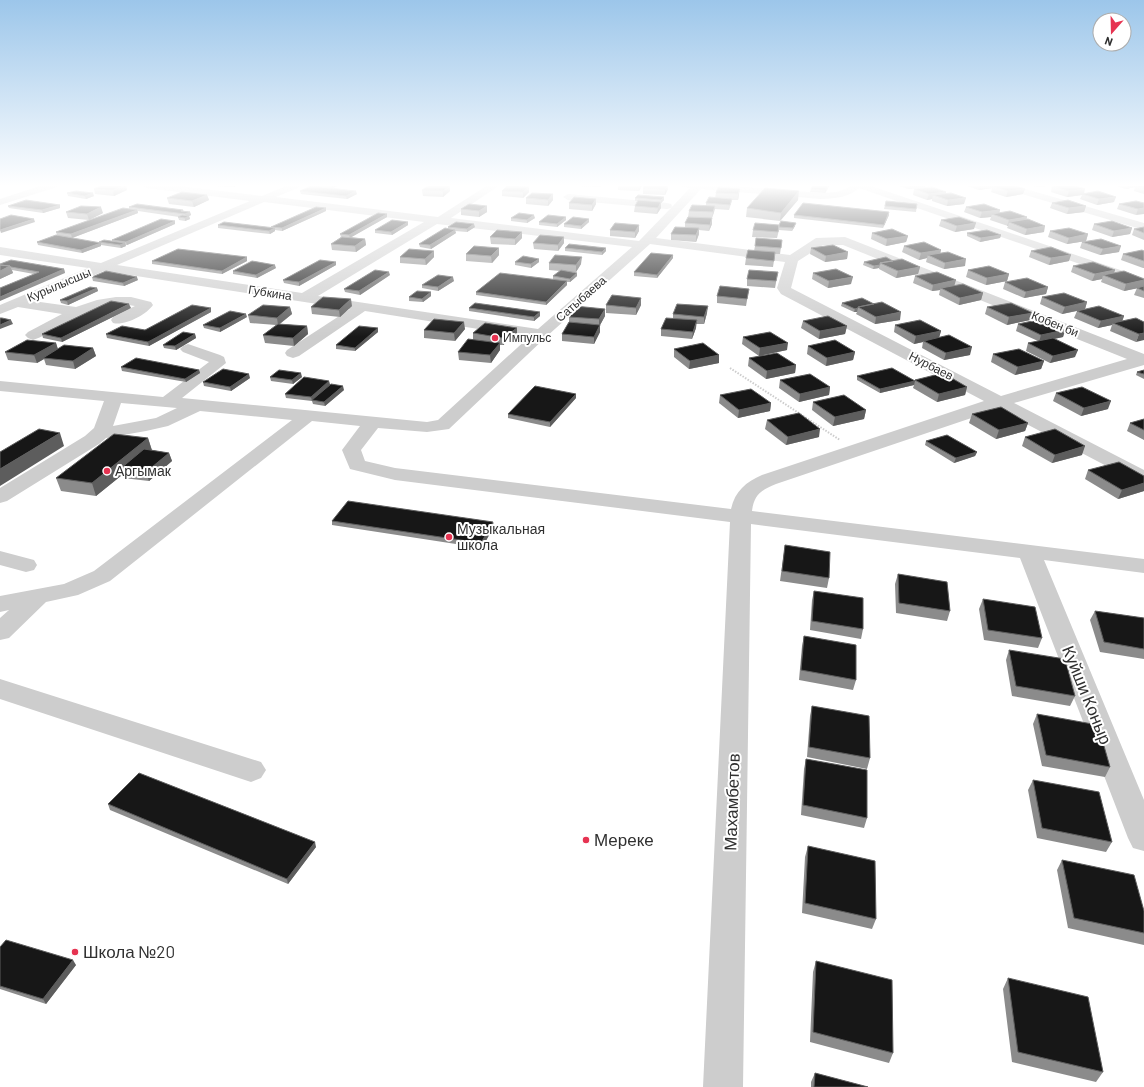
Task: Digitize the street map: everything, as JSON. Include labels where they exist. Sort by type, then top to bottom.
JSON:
[{"type":"street","name":"Курылысшы","points":[[0,310],[176,236]]},
{"type":"street","points":[[304,298],[411,236]]},
{"type":"street","points":[[579,236],[792,259]]},
{"type":"street","name":"Сатыбаева","points":[[373,422],[427,427],[443,425],[541,334],[651,236]]},
{"type":"street","points":[[1006,236],[1144,282]]},
{"type":"street","name":"Кобен би","points":[[792,259],[820,241],[845,241],[1144,359]]},
{"type":"street","name":"Губкина","points":[[0,251],[541,334]]},
{"type":"street","name":"Нурбаев","points":[[792,259],[784,288],[786,291],[1144,478]]},
{"type":"street","points":[[34,305],[86,284],[73,279]]},
{"type":"street","points":[[33,335],[78,312],[104,302],[116,300],[146,305],[138,311],[118,320]]},
{"type":"street","points":[[17,303],[78,312]]},
{"type":"street","points":[[293,353],[362,307]]},
{"type":"street","points":[[167,402],[218,363],[218,360],[214,358],[188,349]]},
{"type":"street","name":"Махамбетов","points":[[724,1087],[741,516],[742,502],[747,492],[757,484],[777,476],[1000,402],[1144,359]]},
{"type":"street","points":[[0,386],[373,422]]},
{"type":"street","points":[[0,498],[92,440],[100,433],[114,397]]},
{"type":"street","points":[[100,433],[162,422],[198,405]]},
{"type":"street","points":[[0,604],[70,590],[102,576],[308,416]]},
{"type":"street","points":[[373,422],[351,450],[357,465],[395,474],[1144,566]]},
{"type":"street","name":"Куйши Коныр","points":[[1029,552],[1144,838]]},
{"type":"street","points":[[0,558],[26,565]]},
{"type":"street","points":[[0,632],[38,597]]},
{"type":"street","points":[[0,689],[251,770]]},
{"type":"path","points":[[730,368],[855,450]]},
{"type":"building","points":[[54,236],[60,236],[101,243],[81,250],[37,242]]},
{"type":"building","points":[[122,236],[141,236],[126,242],[112,240]]},
{"type":"building","points":[[432,236],[445,236],[430,245],[419,244]]},
{"type":"building","points":[[491,236],[518,236],[515,239],[490,237]]},
{"type":"building","points":[[539,236],[564,237],[558,245],[533,243]]},
{"type":"building","points":[[879,236],[908,236],[887,239]]},
{"type":"building","points":[[975,236],[996,236],[981,238]]},
{"type":"building","points":[[1063,236],[1080,236],[1069,238]]},
{"type":"building","points":[[342,237],[365,239],[355,246],[331,244]]},
{"type":"building","points":[[756,238],[782,240],[781,248],[755,246]]},
{"type":"building","points":[[1101,239],[1121,246],[1103,249],[1082,242]]},
{"type":"building","points":[[104,240],[125,243],[120,245],[99,242]]},
{"type":"building","points":[[924,242],[941,250],[921,253],[904,246]]},
{"type":"building","points":[[569,244],[606,248],[602,252],[565,248]]},
{"type":"building","points":[[833,245],[848,252],[826,256],[811,248]]},
{"type":"building","points":[[474,246],[499,248],[491,256],[466,254]]},
{"type":"building","points":[[1051,247],[1071,255],[1051,258],[1031,251]]},
{"type":"building","points":[[178,249],[247,257],[222,271],[152,261]]},
{"type":"building","points":[[409,249],[434,251],[425,259],[400,257]]},
{"type":"building","points":[[748,250],[775,252],[774,261],[746,258]]},
{"type":"building","points":[[1142,250],[1144,251],[1144,261],[1123,254]]},
{"type":"building","points":[[948,252],[966,259],[945,263],[928,255]]},
{"type":"building","points":[[651,253],[673,255],[657,275],[634,272]]},
{"type":"building","points":[[555,255],[582,257],[576,265],[549,263]]},
{"type":"building","points":[[523,256],[539,259],[531,264],[515,262]]},
{"type":"building","points":[[886,257],[893,261],[880,263],[880,265],[874,266],[864,262]]},
{"type":"building","points":[[902,259],[920,267],[898,271],[880,263]]},
{"type":"building","points":[[11,260],[64,269],[0,297],[0,288],[39,272],[0,265]]},
{"type":"building","points":[[320,260],[336,262],[299,282],[283,280]]},
{"type":"building","points":[[252,261],[275,265],[256,275],[233,271]]},
{"type":"building","points":[[1093,262],[1115,270],[1095,274],[1073,266]]},
{"type":"building","points":[[0,265],[10,266],[0,271]]},
{"type":"building","points":[[989,266],[1009,274],[987,278],[968,270]]},
{"type":"building","points":[[836,269],[853,277],[829,281],[813,273]]},
{"type":"building","points":[[375,270],[389,272],[359,291],[344,289]]},
{"type":"building","points":[[561,270],[577,273],[570,279],[553,276]]},
{"type":"building","points":[[749,270],[778,272],[776,281],[747,279]]},
{"type":"building","points":[[106,271],[137,277],[123,283],[92,277]]},
{"type":"building","points":[[1124,271],[1144,280],[1126,284],[1103,275]]},
{"type":"building","points":[[937,272],[956,280],[933,285],[915,276]]},
{"type":"building","points":[[500,273],[567,281],[546,302],[476,292]]},
{"type":"building","points":[[438,275],[453,277],[438,287],[422,285]]},
{"type":"building","points":[[1027,278],[1048,287],[1026,292],[1005,282]]},
{"type":"building","points":[[963,284],[983,293],[960,298],[941,288]]},
{"type":"building","points":[[720,286],[749,289],[747,299],[717,296]]},
{"type":"building","points":[[1144,286],[1144,291],[1137,288]]},
{"type":"building","points":[[90,287],[97,288],[67,301],[60,300]]},
{"type":"building","points":[[417,291],[431,292],[422,299],[409,297]]},
{"type":"building","points":[[1064,293],[1087,302],[1065,307],[1042,297]]},
{"type":"building","points":[[612,295],[641,298],[636,308],[606,305]]},
{"type":"building","points":[[323,297],[351,299],[339,310],[311,307]]},
{"type":"building","points":[[862,298],[874,304],[855,309],[842,303]]},
{"type":"building","points":[[111,301],[129,304],[61,338],[42,334]]},
{"type":"building","points":[[882,302],[901,312],[876,317],[858,307]]},
{"type":"building","points":[[475,303],[540,312],[534,317],[469,308]]},
{"type":"building","points":[[1011,303],[1033,313],[1009,317],[987,307]]},
{"type":"building","points":[[677,304],[708,306],[704,317],[673,314]]},
{"type":"building","points":[[192,305],[211,308],[148,342],[106,334],[122,326],[145,330]]},
{"type":"building","points":[[263,305],[290,307],[277,318],[248,315]]},
{"type":"building","points":[[575,306],[605,309],[599,319],[569,317]]},
{"type":"building","points":[[1099,306],[1124,316],[1101,321],[1077,311]]},
{"type":"building","points":[[230,311],[246,314],[220,328],[203,325]]},
{"type":"building","points":[[828,316],[847,326],[820,331],[803,321]]},
{"type":"building","points":[[0,318],[2,318],[11,320],[0,325]]},
{"type":"building","points":[[666,318],[697,320],[693,332],[661,329]]},
{"type":"building","points":[[1136,318],[1144,322],[1144,333],[1139,334],[1113,323]]},
{"type":"building","points":[[434,319],[464,322],[454,333],[424,330]]},
{"type":"building","points":[[1042,319],[1065,330],[1041,335],[1018,324]]},
{"type":"building","points":[[920,320],[941,331],[916,336],[895,325]]},
{"type":"building","points":[[569,322],[600,325],[594,337],[562,334]]},
{"type":"building","points":[[485,323],[517,328],[503,338],[473,333]]},
{"type":"building","points":[[278,324],[307,326],[293,338],[263,335]]},
{"type":"building","points":[[359,326],[378,328],[355,348],[336,345]]},
{"type":"building","points":[[183,332],[195,334],[175,346],[163,345]]},
{"type":"building","points":[[770,332],[788,343],[760,348],[743,337]]},
{"type":"building","points":[[949,335],[972,347],[946,353],[924,341]]},
{"type":"building","points":[[1053,338],[1078,350],[1053,356],[1028,343]]},
{"type":"building","points":[[468,339],[500,343],[490,355],[458,352]]},
{"type":"building","points":[[27,340],[56,343],[34,355],[5,352]]},
{"type":"building","points":[[835,340],[855,352],[827,358],[808,346]]},
{"type":"building","points":[[703,343],[719,355],[690,361],[674,349]]},
{"type":"building","points":[[64,345],[93,348],[73,361],[43,358]]},
{"type":"building","points":[[1019,349],[1044,361],[1018,367],[993,354]]},
{"type":"building","points":[[777,353],[796,365],[767,371],[749,358]]},
{"type":"building","points":[[136,358],[199,370],[185,379],[121,367]]},
{"type":"building","points":[[892,368],[915,381],[880,389],[857,376]]},
{"type":"building","points":[[223,369],[249,374],[230,387],[203,382]]},
{"type":"building","points":[[279,370],[301,373],[292,380],[270,377]]},
{"type":"building","points":[[1144,370],[1144,374],[1137,372]]},
{"type":"building","points":[[943,373],[967,387],[939,394],[915,380]]},
{"type":"building","points":[[810,374],[830,387],[800,394],[780,380]]},
{"type":"building","points":[[304,377],[329,381],[311,397],[285,394]]},
{"type":"building","points":[[331,384],[343,386],[324,402],[312,400]]},
{"type":"building","points":[[535,386],[576,394],[550,422],[508,414]]},
{"type":"building","points":[[1082,387],[1111,401],[1084,408],[1056,393]]},
{"type":"building","points":[[751,389],[771,403],[739,410],[720,395]]},
{"type":"building","points":[[844,395],[866,410],[835,417],[813,402]]},
{"type":"building","points":[[1001,407],[1028,423],[999,430],[972,414]]},
{"type":"building","points":[[799,413],[820,429],[788,437],[767,420]]},
{"type":"building","points":[[1144,419],[1144,430],[1130,423]]},
{"type":"building","points":[[39,429],[60,433],[0,469],[0,452]]},
{"type":"building","points":[[1055,429],[1085,446],[1055,455],[1025,437]]},
{"type":"building","points":[[114,434],[148,438],[92,483],[56,478]]},
{"type":"building","points":[[947,435],[977,452],[956,458],[926,441]]},
{"type":"building","points":[[144,449],[169,453],[146,472],[120,469]]},
{"type":"building","points":[[1119,462],[1144,476],[1144,483],[1122,490],[1088,470]]},
{"type":"building","name":"Музыкальная школа","points":[[348,501],[493,522],[481,543],[332,521]]},
{"type":"building","points":[[785,545],[830,552],[829,578],[782,571]]},
{"type":"building","points":[[898,574],[947,582],[950,611],[899,603]]},
{"type":"building","points":[[814,591],[863,598],[863,629],[812,621]]},
{"type":"building","points":[[983,599],[1035,607],[1042,638],[988,630]]},
{"type":"building","points":[[1095,611],[1144,618],[1144,649],[1104,642]]},
{"type":"building","points":[[804,636],[856,645],[856,680],[801,670]]},
{"type":"building","points":[[1009,650],[1065,659],[1075,696],[1016,686]]},
{"type":"building","points":[[812,706],[869,716],[870,758],[809,747]]},
{"type":"building","points":[[1037,714],[1098,725],[1110,767],[1046,755]]},
{"type":"building","points":[[806,759],[867,770],[867,818],[803,805]]},
{"type":"building","points":[[139,773],[315,842],[287,879],[108,804]]},
{"type":"building","points":[[1033,780],[1099,792],[1112,842],[1042,828]]},
{"type":"building","points":[[808,846],[875,861],[876,919],[805,903]]},
{"type":"building","points":[[1062,860],[1134,875],[1144,911],[1144,933],[1074,918]]},
{"type":"building","points":[[6,940],[73,960],[43,999],[0,986],[0,947]]},
{"type":"building","points":[[816,961],[892,980],[893,1053],[813,1032]]},
{"type":"building","points":[[1008,978],[1088,997],[1103,1072],[1018,1052]]},
{"type":"building","points":[[815,1073],[868,1087],[814,1087]]},
{"type":"place","name":"Импульс","points":[[495,338]]},
{"type":"place","name":"Аргымак","points":[[107,471]]},
{"type":"place","name":"Музыкальная школа","points":[[449,537]]},
{"type":"place","name":"Мереке","points":[[586,840]]},
{"type":"place","name":"Школа №20","points":[[75,952]]}]
